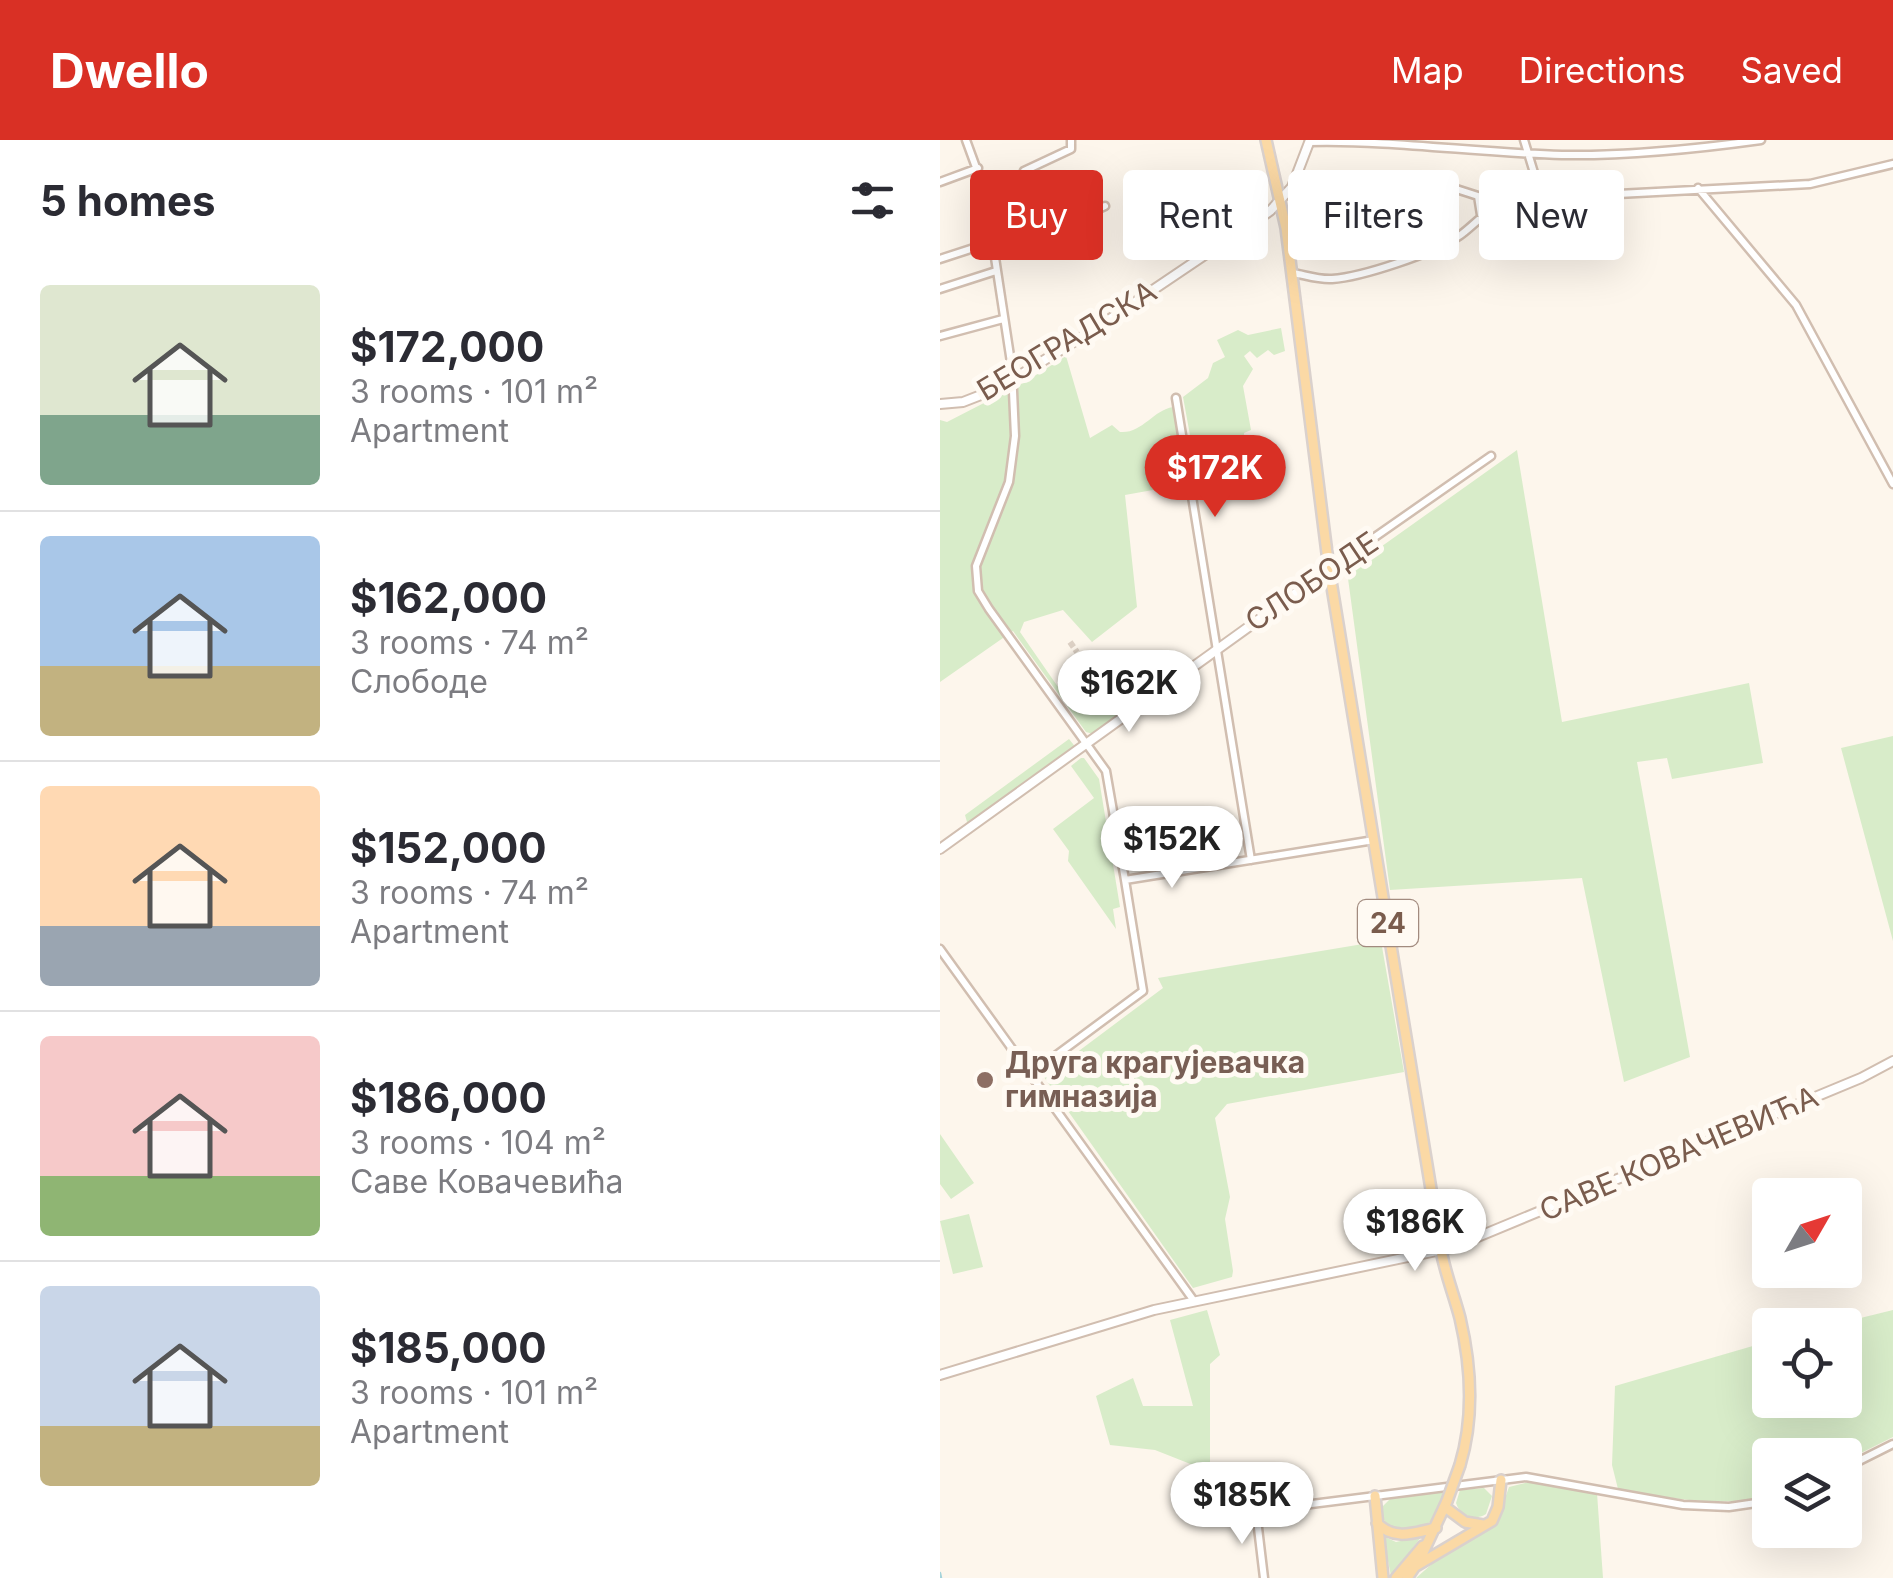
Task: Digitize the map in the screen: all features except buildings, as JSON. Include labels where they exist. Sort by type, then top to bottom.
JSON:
[{"type":"main road","name":"24","points":[[1266,140],[1282,201],[1293,274],[1329,569],[1441,1250],[1460,1317],[1468,1377],[1468,1420],[1460,1465],[1434,1532],[1408,1578]]},
{"type":"main road","points":[[1416,1566],[1486,1526],[1497,1513],[1500,1480]]},
{"type":"main road","points":[[1375,1496],[1383,1578]]},
{"type":"main road","points":[[1446,1504],[1466,1522],[1486,1526]]},
{"type":"main road","points":[[1377,1522],[1385,1531],[1397,1535],[1434,1532]]},
{"type":"main road","name":"24","points":[[1396,1578],[1434,1532]]},
{"type":"street","points":[[940,182],[978,168],[966,140]]},
{"type":"street","points":[[1524,140],[1533,170]]},
{"type":"street","points":[[1310,141],[1564,155],[1650,152],[1761,140]]},
{"type":"street","name":"БЕОГРАДСКА","points":[[940,404],[984,397],[1012,381],[1282,201],[1296,179],[1310,141]]},
{"type":"street","points":[[1026,170],[1072,143]]},
{"type":"street","points":[[1624,195],[1810,184],[1893,164]]},
{"type":"street","points":[[1698,188],[1796,305],[1893,484]]},
{"type":"street","points":[[1293,274],[1329,280],[1358,274],[1441,246],[1479,218]]},
{"type":"street","points":[[940,259],[970,252]]},
{"type":"street","points":[[994,260],[1012,381],[1014,463],[978,556],[976,582],[988,609],[1108,777],[1143,991],[1031,1074]]},
{"type":"street","points":[[940,289],[996,270]]},
{"type":"street","points":[[940,336],[1003,319]]},
{"type":"street","points":[[1176,398],[1251,860]]},
{"type":"street","name":"СЛОБОДЕ","points":[[940,849],[1216,648],[1491,456]]},
{"type":"street","points":[[1126,880],[1374,840]]},
{"type":"street","points":[[940,949],[1194,1301]]},
{"type":"street","name":"САВЕ КОВАЧЕВИЋА","points":[[940,1375],[1194,1301],[1441,1250],[1557,1206],[1893,1061]]},
{"type":"street","points":[[1862,1460],[1893,1444]]},
{"type":"street","points":[[1264,1578],[1256,1511],[1534,1478],[1711,1508],[1752,1503]]},
{"type":"green space","points":[[1281,328],[1285,351],[1274,355],[1268,350],[1257,358],[1250,351],[1244,356],[1253,369],[1243,386],[1251,430],[1244,433],[1246,459],[1196,468],[1183,397],[1208,378],[1213,363],[1225,357],[1217,340],[1238,330],[1248,335]]},
{"type":"green space","points":[[1066,356],[1090,438],[1112,425],[1120,432],[1128,432],[1173,407],[1186,477],[1175,486],[1125,495],[1137,607],[1092,642],[1063,610],[1024,622],[1020,632],[1067,700],[1109,706],[1117,717],[1093,734],[1086,732],[1013,631],[940,682],[940,420],[947,422]]},
{"type":"green space","points":[[1517,450],[1562,722],[1749,683],[1763,763],[1672,779],[1667,758],[1637,762],[1690,1057],[1624,1082],[1582,878],[1390,890],[1347,571]]},
{"type":"green space","points":[[1893,736],[1893,941],[1841,748]]},
{"type":"green space","points":[[1069,739],[1077,749],[969,829],[965,815]]},
{"type":"green space","points":[[1081,758],[1099,779],[1120,907],[1113,909],[1116,929],[1068,861],[1069,851],[1053,829],[1094,798],[1071,766]]},
{"type":"green space","points":[[1381,941],[1404,1072],[1227,1104],[1215,1118],[1230,1197],[1225,1219],[1232,1277],[1193,1288],[1044,1077],[1163,988],[1158,978]]},
{"type":"green space","points":[[940,1134],[974,1183],[951,1199],[940,1184]]},
{"type":"green space","points":[[969,1214],[983,1267],[953,1274],[940,1221]]},
{"type":"green space","points":[[1207,1310],[1220,1355],[1210,1364],[1210,1511],[1198,1508],[1198,1467],[1155,1450],[1110,1445],[1096,1396],[1133,1378],[1143,1406],[1193,1406],[1170,1320]]},
{"type":"green space","points":[[1893,1310],[1893,1437],[1862,1452],[1862,1438],[1752,1438],[1751,1500],[1675,1498],[1618,1489],[1612,1465],[1615,1386],[1752,1346],[1752,1418],[1862,1418],[1862,1318]]},
{"type":"green space","points":[[1529,1482],[1597,1493],[1603,1578],[1416,1578],[1442,1555],[1496,1524],[1509,1487]]},
{"type":"green space","points":[[1484,1488],[1492,1496],[1486,1514],[1464,1514],[1456,1503],[1460,1490]]},
{"type":"green space","points":[[1444,1492],[1431,1520],[1421,1528],[1397,1530],[1385,1522],[1383,1506],[1390,1499]]},
{"type":"green space","points":[[1383,1536],[1396,1542],[1422,1536],[1391,1576]]},
{"type":"waterway","points":[[940,1573],[941,1578]]},
{"type":"tunnel","points":[[1070,642],[1077,652]]},
{"type":"place","name":"Друга крагујевачка гимназија","points":[[985,1080]]}]
